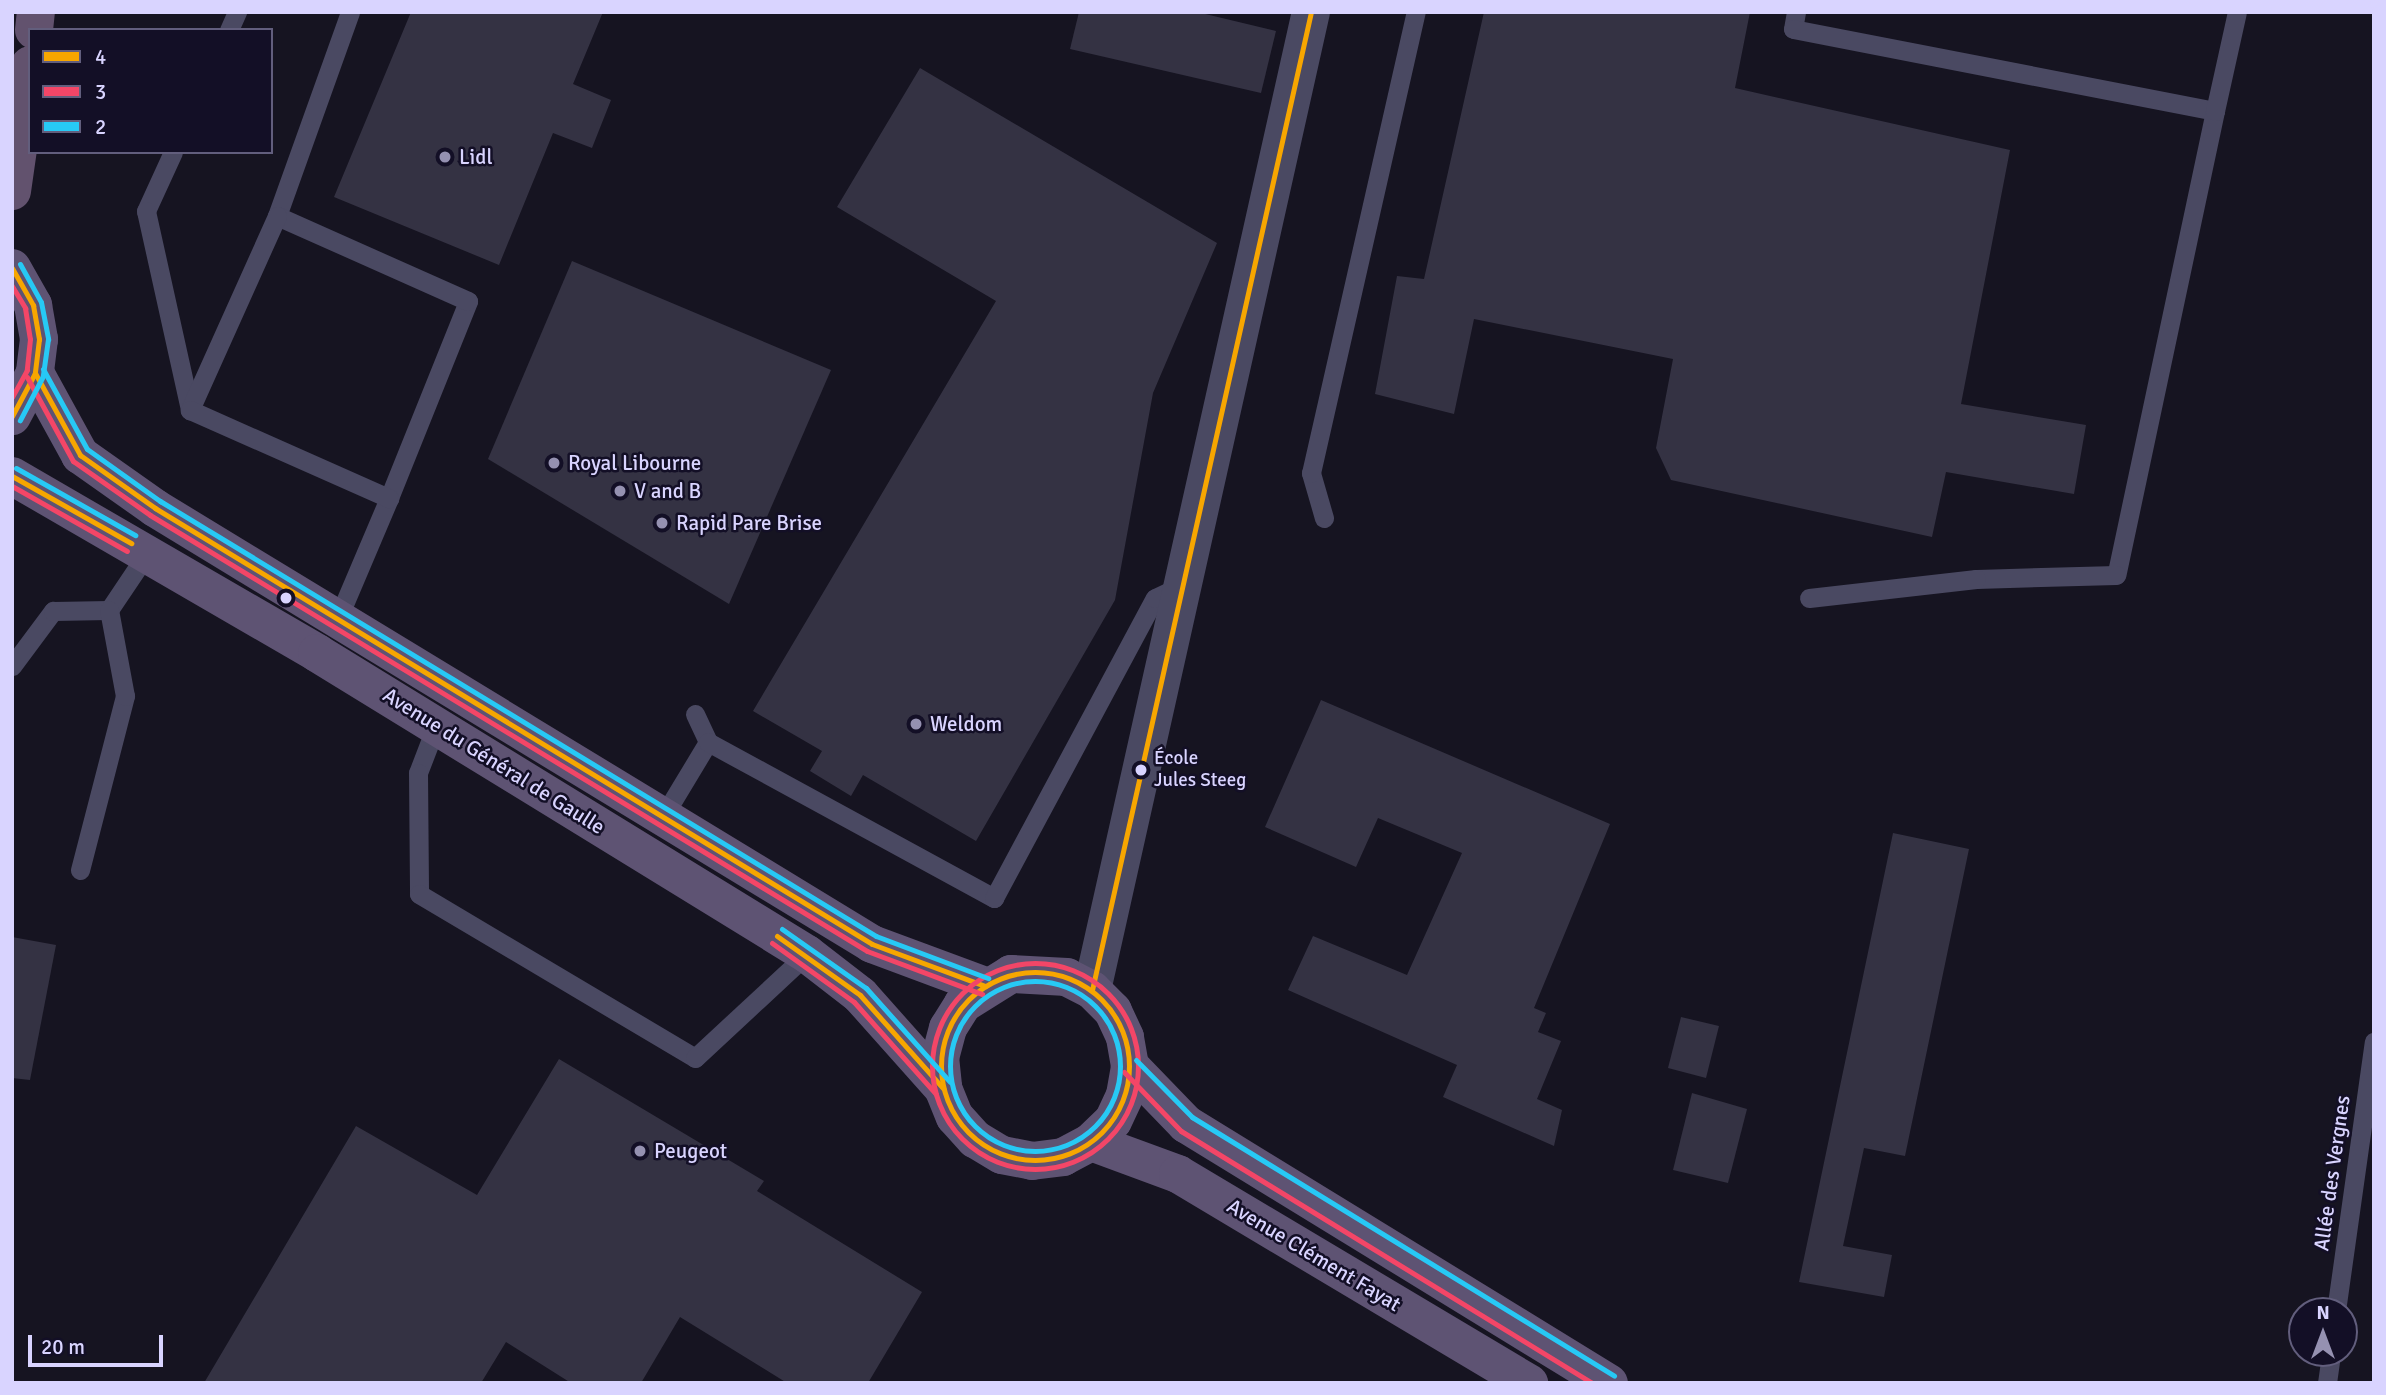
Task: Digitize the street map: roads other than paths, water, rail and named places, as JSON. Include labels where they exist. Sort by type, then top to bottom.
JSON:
[{"type":"highway","points":[[12,191],[28,79]]},
{"type":"main road","points":[[12,268],[33,305],[39,339],[35,373],[12,416]]},
{"type":"main road","name":"Avenue du Général de Gaulle","points":[[35,373],[80,455],[155,508],[339,617],[872,944],[985,986]]},
{"type":"main road","name":"Avenue du Général de Gaulle","points":[[12,476],[148,552],[807,954],[860,996],[943,1088]]},
{"type":"main road","name":"Avenue du Général de Gaulle","points":[[1039,971],[1067,977],[1092,990],[1112,1011],[1125,1037],[1130,1066],[1117,1112],[1091,1142],[1063,1157],[1032,1161],[1002,1155],[975,1139],[954,1117],[943,1088],[940,1057],[948,1028],[963,1004],[985,986],[1011,974],[1039,971]]},
{"type":"main road","points":[[1130,1066],[1186,1124],[1609,1383]]},
{"type":"main road","name":"Avenue Clément Fayat","points":[[1091,1142],[1178,1174],[1529,1383]]},
{"type":"street","points":[[1092,990],[1311,12]]},
{"type":"lane","points":[[230,28],[237,12]]},
{"type":"lane","points":[[190,410],[277,216],[350,12]]},
{"type":"lane","points":[[1324,518],[1311,473],[1416,12]]},
{"type":"lane","points":[[1796,12],[1793,29],[2215,111]]},
{"type":"lane","points":[[1809,598],[1976,579],[2116,575],[2237,12]]},
{"type":"lane","points":[[172,154],[146,211],[190,410]]},
{"type":"lane","points":[[277,216],[468,301],[339,617]]},
{"type":"lane","points":[[190,410],[389,498]]},
{"type":"lane","points":[[80,870],[125,696],[109,610],[148,552]]},
{"type":"lane","points":[[695,714],[708,741],[994,898],[1155,598],[1183,585]]},
{"type":"lane","points":[[12,666],[53,611],[109,610]]},
{"type":"lane","points":[[436,726],[418,773],[419,894],[695,1058],[807,954]]},
{"type":"lane","points":[[664,815],[708,741]]},
{"type":"lane","name":"Allée des Vergnes","points":[[2338,1297],[2374,1042]]},
{"type":"place","name":"Lidl","points":[[445,157]]},
{"type":"place","name":"Royal Libourne","points":[[554,463]]},
{"type":"place","name":"V and B","points":[[620,491]]},
{"type":"place","name":"Rapid Pare Brise","points":[[662,523]]},
{"type":"place","name":"Weldom","points":[[916,724]]},
{"type":"place","name":"École Jules Steeg","points":[[1141,770]]},
{"type":"place","name":"Peugeot","points":[[640,1151]]}]
